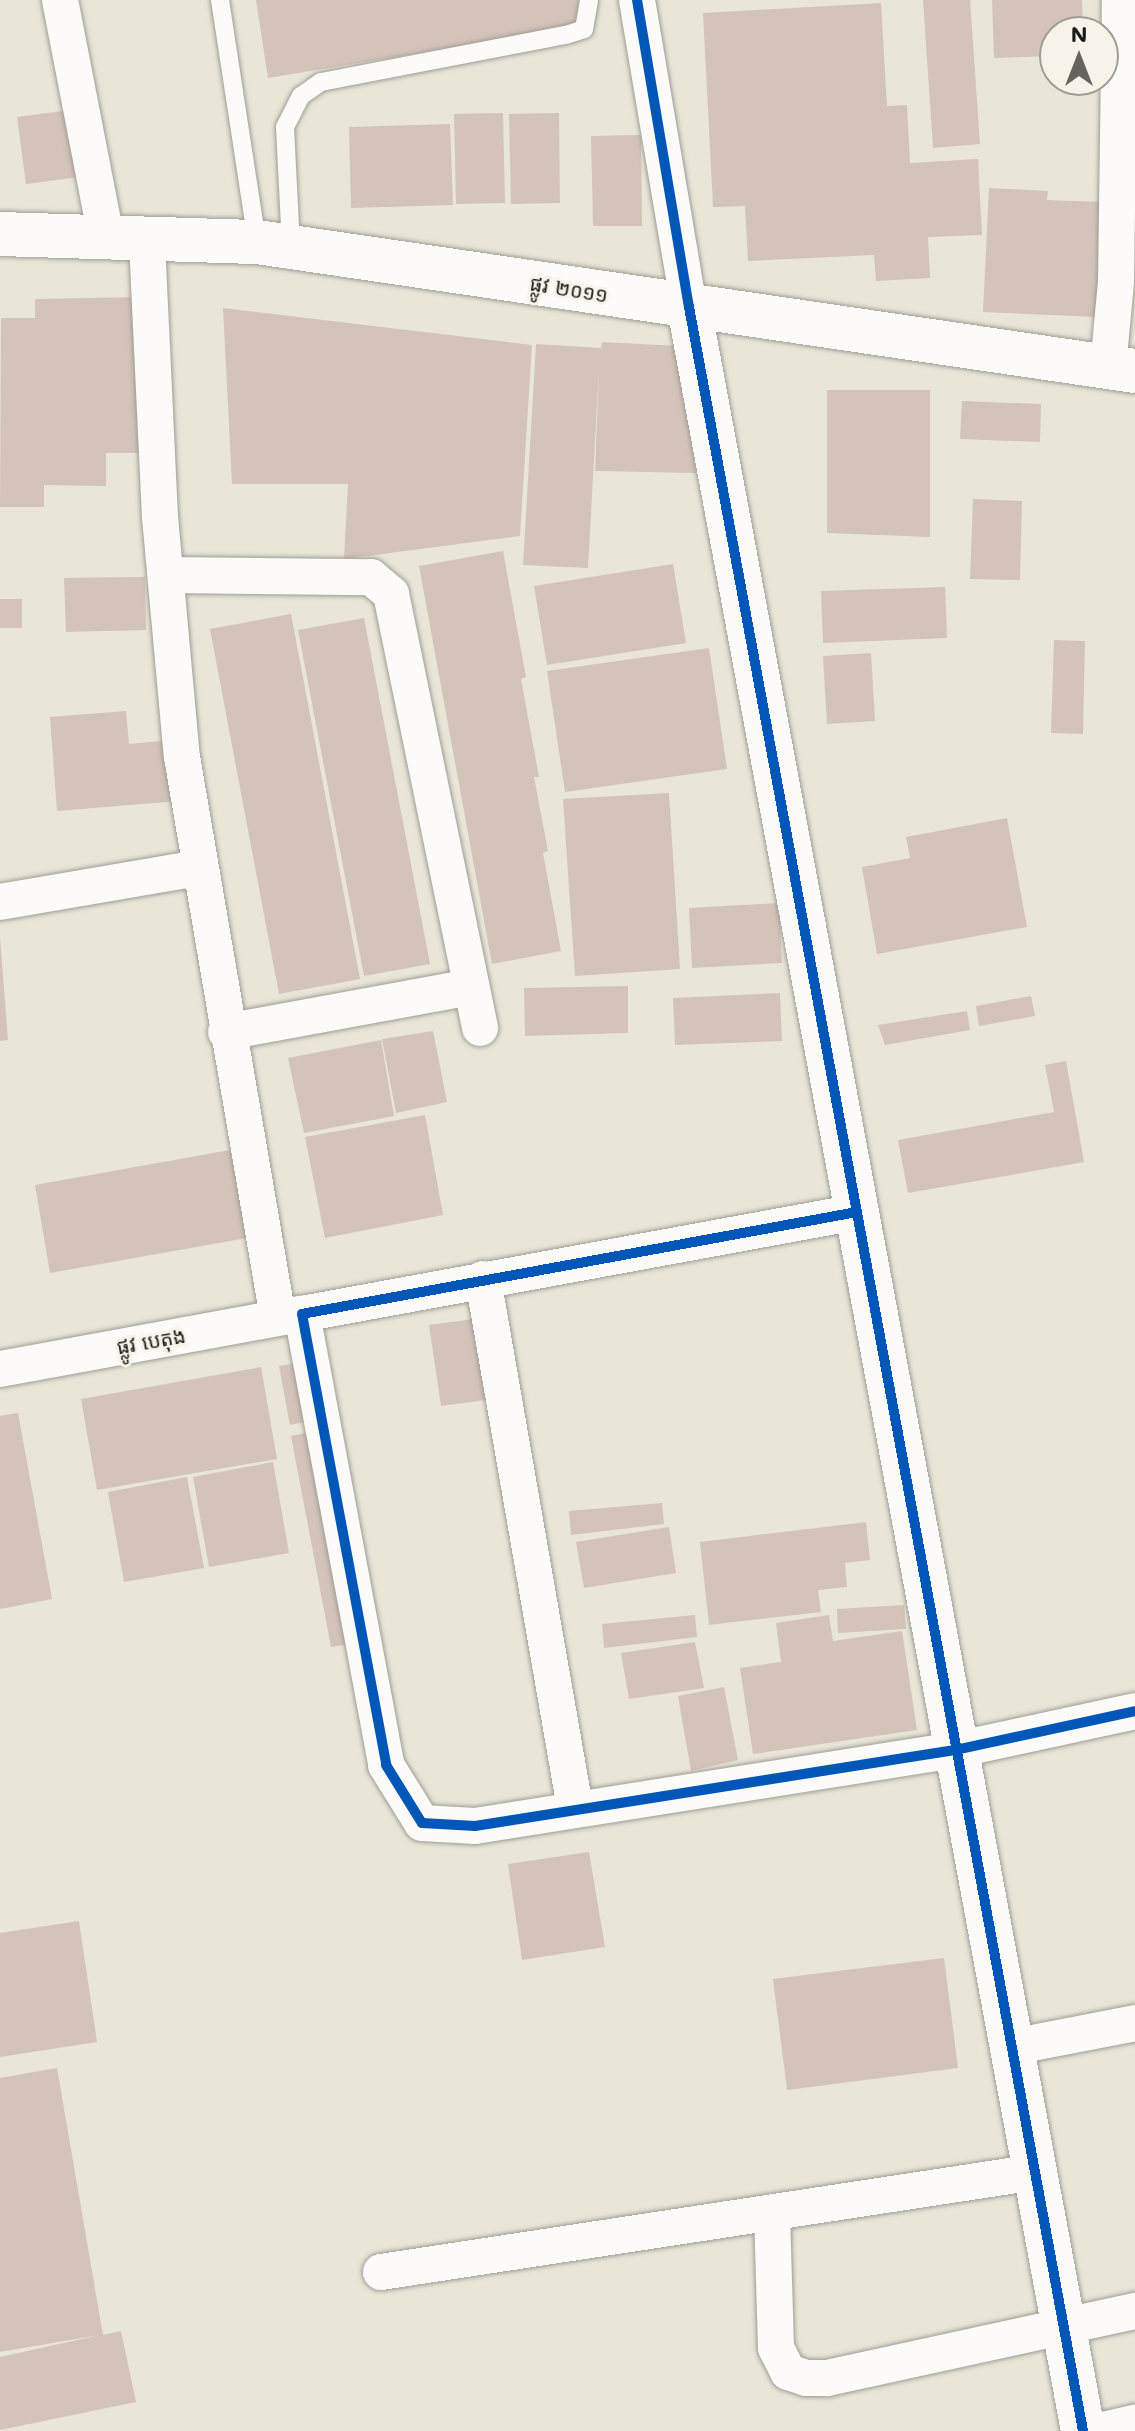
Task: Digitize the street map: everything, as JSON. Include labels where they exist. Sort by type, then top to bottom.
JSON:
[{"type":"street","points":[[60,0],[126,240],[198,868],[226,1032],[386,1765],[422,1823],[475,1826],[955,1750],[1135,1711]]},
{"type":"street","points":[[637,0],[689,307],[1083,2431]]},
{"type":"street","points":[[1120,0],[1116,281],[1122,370]]},
{"type":"street","name":"ផ្លូវ ២០១១","points":[[0,234],[274,245],[1122,370]]},
{"type":"street","points":[[166,575],[371,577],[391,594],[480,1028]]},
{"type":"street","points":[[0,902],[198,868]]},
{"type":"street","points":[[226,1032],[471,987]]},
{"type":"street","name":"ផ្លូវ បេតុង","points":[[0,1369],[857,1212]]},
{"type":"street","points":[[483,1279],[575,1808]]},
{"type":"street","points":[[1012,2047],[1135,2023]]},
{"type":"street","points":[[381,2272],[1036,2172]]},
{"type":"street","points":[[772,2213],[774,2335],[788,2372],[827,2378],[1062,2324],[1135,2311]]},
{"type":"street","points":[[1099,2431],[1135,2423]]},
{"type":"lane","points":[[220,0],[274,245]]},
{"type":"lane","points":[[274,245],[285,127],[301,96],[321,82],[566,35],[584,29],[589,0]]},
{"type":"building","points":[[256,0],[578,0],[582,26],[268,78]]},
{"type":"building","points":[[923,0],[970,0],[980,144],[933,148]]},
{"type":"building","points":[[992,0],[1082,0],[1082,16],[1039,16],[1039,57],[994,58]]},
{"type":"building","points":[[881,3],[887,106],[907,105],[910,163],[978,159],[982,235],[928,237],[930,278],[876,281],[874,255],[748,261],[745,206],[713,207],[703,13]]},
{"type":"building","points":[[78,109],[87,176],[26,184],[17,117]]},
{"type":"building","points":[[503,113],[505,203],[456,204],[454,114]]},
{"type":"building","points":[[559,113],[560,203],[511,204],[509,114]]},
{"type":"building","points":[[450,124],[453,205],[351,208],[349,127]]},
{"type":"building","points":[[641,135],[642,226],[593,226],[591,136]]},
{"type":"building","points":[[989,188],[1048,191],[1047,200],[1103,202],[1097,317],[983,312]]},
{"type":"building","points":[[142,297],[149,453],[106,453],[106,486],[44,485],[44,507],[0,507],[1,318],[35,318],[35,299]]},
{"type":"building","points":[[223,308],[532,345],[520,536],[344,559],[348,484],[232,484]]},
{"type":"building","points":[[602,342],[679,346],[696,473],[595,471],[599,369],[588,568],[523,565],[536,344],[601,348]]},
{"type":"building","points":[[827,390],[930,390],[930,537],[827,533]]},
{"type":"building","points":[[962,401],[1041,404],[1040,442],[960,439]]},
{"type":"building","points":[[973,499],[1022,501],[1020,580],[970,579]]},
{"type":"building","points":[[503,551],[526,677],[521,679],[539,777],[534,777],[548,851],[543,853],[561,951],[492,964],[419,566]]},
{"type":"building","points":[[673,564],[686,643],[547,665],[534,586]]},
{"type":"building","points":[[145,577],[146,630],[66,632],[64,578]]},
{"type":"building","points":[[945,587],[947,638],[823,643],[821,591]]},
{"type":"building","points":[[0,599],[22,599],[22,628],[0,628]]},
{"type":"building","points":[[291,614],[360,979],[279,994],[210,629]]},
{"type":"building","points":[[364,618],[430,964],[364,976],[298,630]]},
{"type":"building","points":[[1054,640],[1085,641],[1083,734],[1051,733]]},
{"type":"building","points":[[709,648],[727,769],[565,792],[547,671]]},
{"type":"building","points":[[871,653],[875,721],[827,724],[823,656]]},
{"type":"building","points":[[126,711],[129,744],[172,740],[178,801],[57,811],[50,717]]},
{"type":"building","points":[[669,793],[680,969],[575,976],[563,799]]},
{"type":"building","points":[[1007,818],[1027,927],[877,954],[862,867],[910,858],[906,837]]},
{"type":"building","points":[[779,903],[782,963],[692,968],[689,908]]},
{"type":"building","points":[[0,937],[8,1040],[0,1041]]},
{"type":"building","points":[[628,986],[628,1033],[525,1036],[524,988]]},
{"type":"building","points":[[780,993],[782,1041],[675,1045],[673,998]]},
{"type":"building","points":[[1031,996],[1035,1016],[979,1026],[976,1006]]},
{"type":"building","points":[[967,1011],[970,1030],[885,1045],[878,1025]]},
{"type":"building","points":[[433,1031],[447,1102],[396,1113],[382,1039]]},
{"type":"building","points":[[381,1040],[394,1116],[304,1133],[288,1058]]},
{"type":"building","points":[[1066,1061],[1084,1162],[908,1193],[898,1140],[1054,1112],[1045,1065]]},
{"type":"building","points":[[425,1115],[443,1215],[325,1238],[305,1137]]},
{"type":"building","points":[[230,1150],[247,1238],[50,1273],[35,1185]]},
{"type":"building","points":[[481,1318],[493,1399],[441,1406],[429,1325]]},
{"type":"building","points":[[304,1362],[316,1420],[290,1425],[279,1366]]},
{"type":"building","points":[[261,1367],[277,1459],[97,1490],[81,1399]]},
{"type":"building","points":[[18,1413],[52,1599],[0,1609],[0,1416]]},
{"type":"building","points":[[317,1431],[356,1643],[331,1647],[291,1436]]},
{"type":"building","points":[[273,1462],[289,1553],[209,1567],[193,1477]]},
{"type":"building","points":[[187,1477],[204,1568],[124,1582],[108,1492]]},
{"type":"building","points":[[662,1503],[664,1524],[571,1535],[569,1511]]},
{"type":"building","points":[[866,1522],[870,1560],[845,1563],[847,1587],[818,1590],[821,1612],[709,1625],[700,1542]]},
{"type":"building","points":[[669,1527],[676,1573],[584,1588],[576,1542]]},
{"type":"building","points":[[904,1605],[906,1629],[838,1633],[837,1609]]},
{"type":"building","points":[[695,1615],[697,1637],[604,1648],[602,1624]]},
{"type":"building","points":[[829,1615],[833,1641],[902,1631],[917,1730],[753,1754],[740,1668],[781,1662],[776,1623]]},
{"type":"building","points":[[695,1642],[704,1688],[629,1699],[621,1653]]},
{"type":"building","points":[[724,1687],[738,1760],[691,1771],[678,1696]]},
{"type":"building","points":[[589,1852],[605,1947],[522,1960],[508,1864]]},
{"type":"building","points":[[79,1921],[97,2042],[0,2057],[0,1933]]},
{"type":"building","points":[[944,1958],[958,2068],[787,2090],[773,1979]]},
{"type":"building","points":[[57,2068],[103,2335],[121,2331],[136,2402],[0,2430],[0,2357],[100,2335],[0,2352],[0,2078]]},
{"type":"cycle path","points":[[637,0],[689,307],[1083,2431]]},
{"type":"cycle path","points":[[857,1212],[302,1314],[386,1765],[422,1823],[475,1826],[955,1750],[1135,1711]]}]
